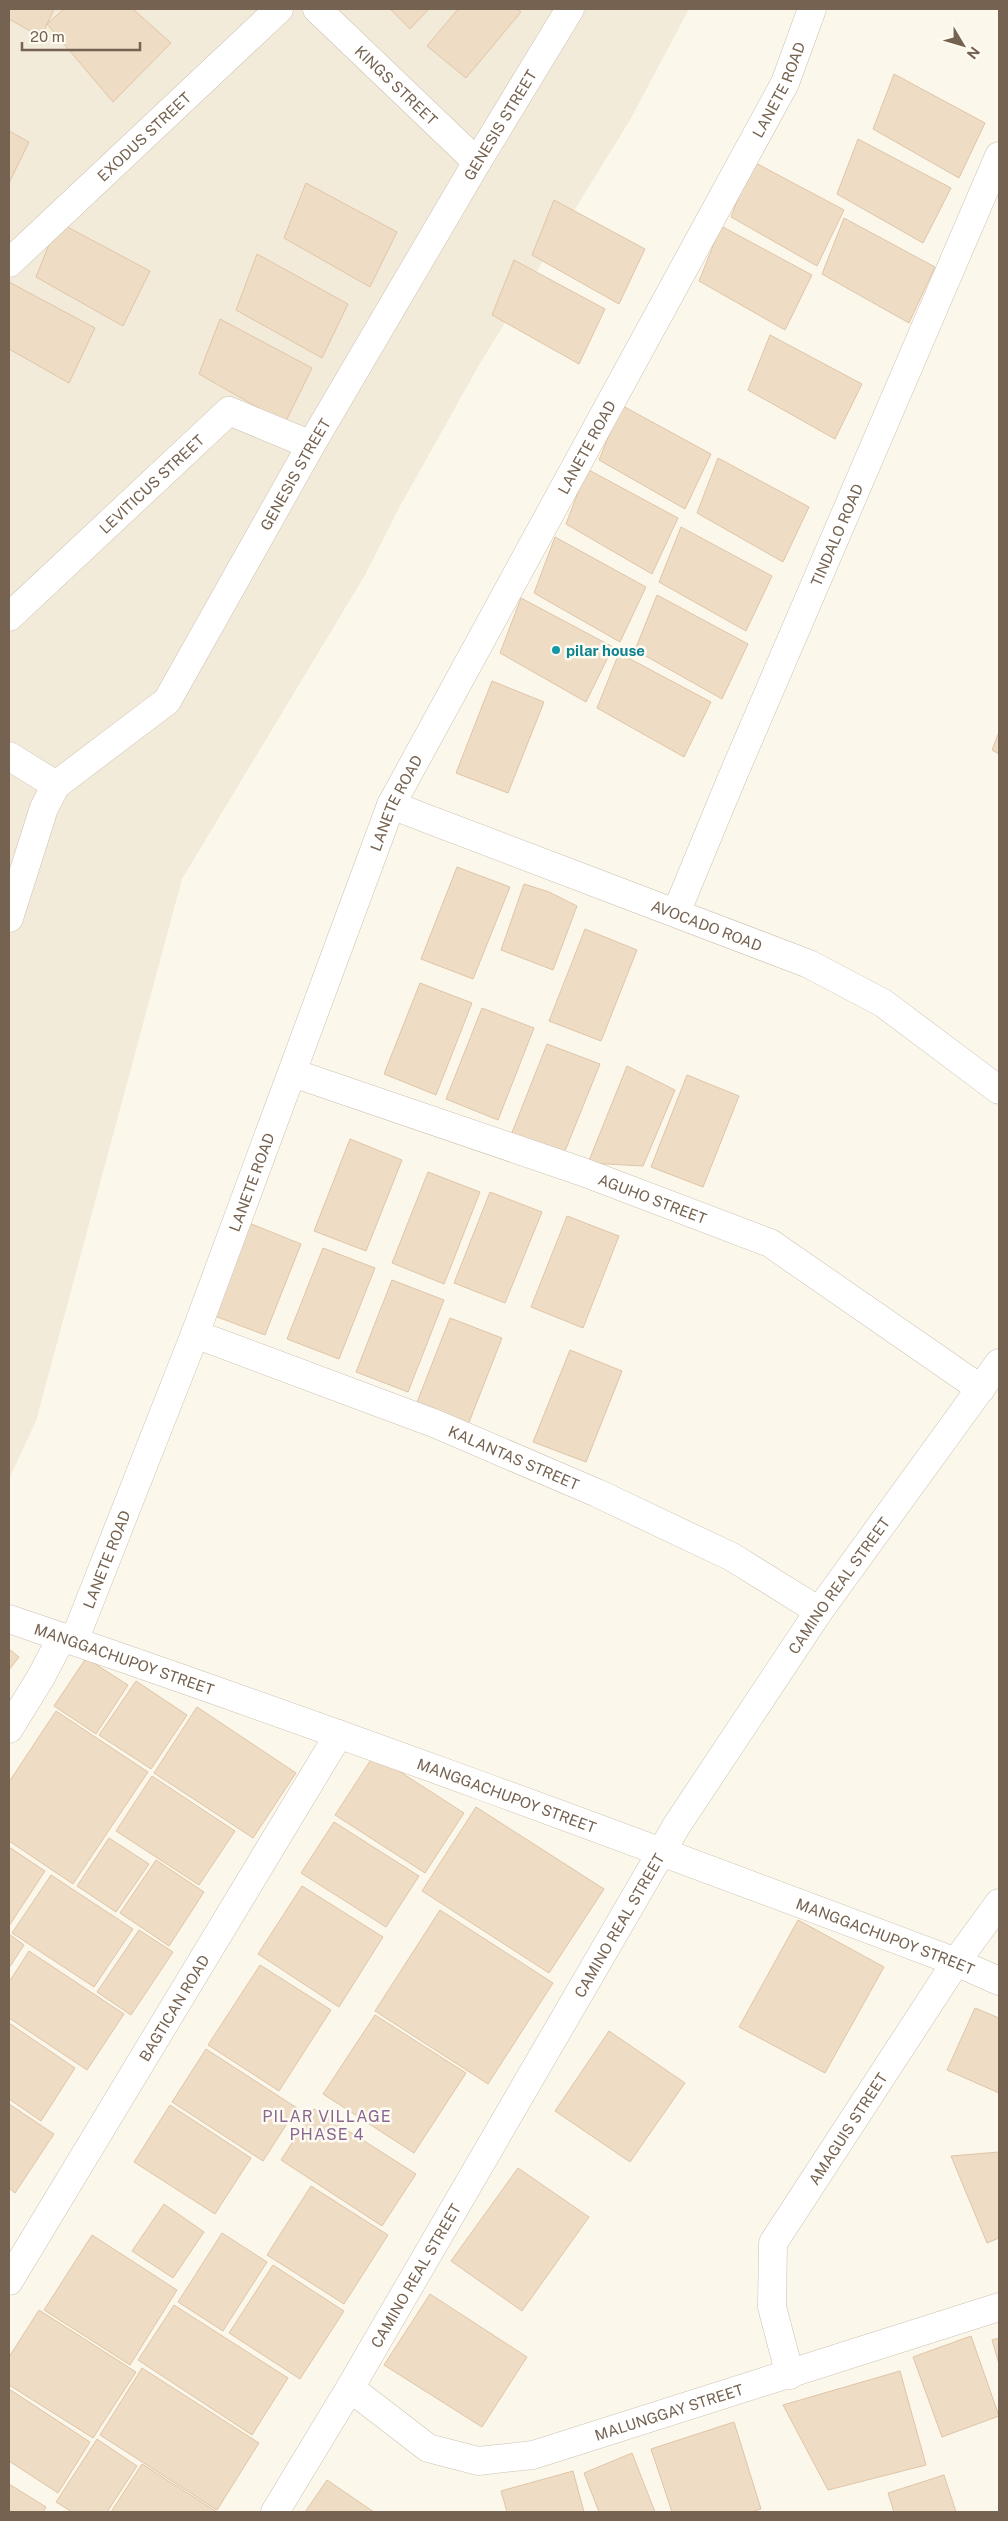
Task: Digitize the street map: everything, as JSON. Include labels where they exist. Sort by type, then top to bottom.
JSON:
[{"type":"street","name":"EXODUS STREET","points":[[9,263],[279,9]]},
{"type":"street","name":"KINGS STREET","points":[[317,9],[477,162]]},
{"type":"street","name":"GENESIS STREET","points":[[9,918],[44,808],[56,785],[167,701],[311,445],[477,162],[570,9]]},
{"type":"street","name":"LANETE ROAD","points":[[9,1729],[41,1677],[68,1639],[195,1334],[391,805],[785,83],[812,9]]},
{"type":"street","name":"TINDALO ROAD","points":[[676,913],[730,780],[999,156]]},
{"type":"street","name":"LEVITICUS STREET","points":[[9,617],[229,411],[311,445]]},
{"type":"street","points":[[9,756],[56,785]]},
{"type":"street","name":"AVOCADO ROAD","points":[[391,805],[809,964],[883,1003],[999,1090]]},
{"type":"street","name":"AGUHO STREET","points":[[293,1072],[583,1172],[770,1244],[981,1389]]},
{"type":"street","name":"KALANTAS STREET","points":[[195,1334],[436,1424],[597,1493],[732,1557],[820,1611]]},
{"type":"street","name":"CAMINO REAL STREET","points":[[275,2512],[350,2388],[661,1852],[820,1611],[999,1363]]},
{"type":"street","name":"MANGGACHUPOY STREET","points":[[9,1619],[339,1734],[956,1962],[999,1981]]},
{"type":"street","name":"BAGTICAN ROAD","points":[[9,2281],[339,1734]]},
{"type":"street","name":"AMAGUIS STREET","points":[[790,2375],[772,2307],[773,2243],[956,1962],[999,1903]]},
{"type":"street","name":"MALUNGGAY STREET","points":[[350,2388],[428,2448],[478,2461],[534,2456],[999,2307]]},
{"type":"shaded area","points":[[9,9],[689,9],[630,120],[479,365],[399,508],[365,575],[182,879],[36,1421],[9,1479]]},
{"type":"building","points":[[9,9],[54,9],[41,37],[9,19]]},
{"type":"building","points":[[64,9],[133,9],[171,43],[113,102],[47,24]]},
{"type":"building","points":[[390,9],[429,9],[410,29]]},
{"type":"building","points":[[458,9],[517,9],[521,12],[466,78],[427,46]]},
{"type":"building","points":[[894,74],[985,123],[959,178],[873,129]]},
{"type":"building","points":[[9,131],[29,142],[9,183]]},
{"type":"building","points":[[858,139],[951,188],[923,243],[837,194]]},
{"type":"building","points":[[752,161],[844,210],[817,266],[731,217]]},
{"type":"building","points":[[306,183],[397,232],[370,287],[284,238]]},
{"type":"building","points":[[554,200],[645,249],[619,304],[532,255]]},
{"type":"building","points":[[844,218],[935,267],[909,323],[822,274]]},
{"type":"building","points":[[58,222],[150,271],[123,326],[36,277]]},
{"type":"building","points":[[721,226],[812,275],[785,330],[699,281]]},
{"type":"building","points":[[257,254],[348,304],[322,358],[236,310]]},
{"type":"building","points":[[514,260],[605,309],[579,364],[492,315]]},
{"type":"building","points":[[9,282],[95,328],[69,383],[9,349]]},
{"type":"building","points":[[220,319],[312,368],[285,423],[199,374]]},
{"type":"building","points":[[770,335],[862,384],[835,439],[748,390]]},
{"type":"building","points":[[621,405],[711,454],[685,509],[599,460]]},
{"type":"building","points":[[718,458],[809,507],[783,562],[697,513]]},
{"type":"building","points":[[587,469],[678,518],[652,574],[566,524]]},
{"type":"building","points":[[681,527],[772,576],[746,631],[659,582]]},
{"type":"building","points":[[555,537],[646,587],[620,642],[534,593]]},
{"type":"building","points":[[657,595],[748,644],[722,699],[635,650]]},
{"type":"building","name":"pilar house","points":[[521,598],[613,647],[586,702],[500,653]]},
{"type":"building","points":[[619,653],[711,702],[684,757],[597,708]]},
{"type":"building","points":[[492,681],[544,702],[508,793],[456,773]]},
{"type":"building","points":[[999,732],[999,754],[992,750]]},
{"type":"building","points":[[457,867],[510,887],[473,979],[421,959]]},
{"type":"building","points":[[524,884],[549,892],[577,906],[553,970],[501,950]]},
{"type":"building","points":[[585,929],[637,950],[601,1041],[549,1021]]},
{"type":"building","points":[[420,983],[472,1003],[436,1095],[384,1074]]},
{"type":"building","points":[[482,1008],[534,1028],[498,1120],[446,1099]]},
{"type":"building","points":[[547,1044],[600,1064],[563,1156],[511,1135]]},
{"type":"building","points":[[627,1066],[675,1090],[643,1166],[588,1163]]},
{"type":"building","points":[[687,1075],[739,1096],[703,1187],[651,1167]]},
{"type":"building","points":[[350,1139],[402,1160],[366,1251],[314,1231]]},
{"type":"building","points":[[428,1172],[480,1192],[444,1284],[392,1263]]},
{"type":"building","points":[[490,1192],[542,1212],[505,1303],[454,1283]]},
{"type":"building","points":[[567,1216],[619,1236],[583,1328],[531,1307]]},
{"type":"building","points":[[249,1223],[301,1244],[265,1335],[212,1315]]},
{"type":"building","points":[[323,1248],[375,1268],[339,1359],[287,1339]]},
{"type":"building","points":[[392,1280],[444,1300],[408,1392],[356,1372]]},
{"type":"building","points":[[450,1318],[502,1338],[466,1430],[414,1410]]},
{"type":"building","points":[[570,1350],[622,1371],[586,1462],[533,1442]]},
{"type":"building","points":[[9,1649],[19,1657],[9,1670]]},
{"type":"building","points":[[86,1658],[128,1685],[96,1734],[54,1706]]},
{"type":"building","points":[[136,1681],[187,1715],[151,1769],[99,1735]]},
{"type":"building","points":[[197,1707],[296,1773],[253,1838],[154,1773]]},
{"type":"building","points":[[56,1711],[148,1772],[73,1884],[9,1841],[9,1782]]},
{"type":"building","points":[[374,1755],[464,1813],[425,1873],[335,1815]]},
{"type":"building","points":[[152,1776],[235,1831],[199,1885],[116,1831]]},
{"type":"building","points":[[476,1807],[604,1889],[549,1973],[422,1891]]},
{"type":"building","points":[[334,1822],[419,1876],[386,1927],[301,1873]]},
{"type":"building","points":[[109,1838],[149,1864],[116,1912],[77,1886]]},
{"type":"building","points":[[9,1847],[45,1871],[9,1926]]},
{"type":"building","points":[[156,1860],[204,1892],[169,1946],[120,1913]]},
{"type":"building","points":[[51,1875],[133,1929],[94,1987],[12,1933]]},
{"type":"building","points":[[302,1886],[383,1937],[339,2007],[258,1954]]},
{"type":"building","points":[[440,1910],[553,1983],[488,2084],[375,2011]]},
{"type":"building","points":[[798,1920],[884,1967],[825,2073],[739,2027]]},
{"type":"building","points":[[139,1930],[173,1952],[131,2015],[97,1992]]},
{"type":"building","points":[[9,1934],[24,1945],[9,1968]]},
{"type":"building","points":[[29,1951],[124,2014],[87,2070],[9,2018],[9,1982]]},
{"type":"building","points":[[260,1965],[331,2010],[279,2091],[208,2045]]},
{"type":"building","points":[[975,2008],[999,2018],[999,2093],[947,2070]]},
{"type":"building","points":[[375,2015],[466,2073],[414,2153],[323,2094]]},
{"type":"building","points":[[9,2023],[75,2068],[41,2121],[9,2099]]},
{"type":"building","points":[[609,2031],[685,2083],[630,2162],[555,2111]]},
{"type":"building","points":[[206,2049],[297,2108],[263,2161],[172,2102]]},
{"type":"building","points":[[9,2104],[54,2134],[15,2193],[9,2188]]},
{"type":"building","points":[[170,2105],[251,2158],[215,2214],[134,2162]]},
{"type":"building","points":[[314,2109],[416,2174],[382,2226],[281,2160]]},
{"type":"building","points":[[999,2152],[999,2238],[987,2243],[951,2156]]},
{"type":"building","points":[[518,2168],[589,2217],[522,2311],[451,2261]]},
{"type":"building","points":[[311,2186],[388,2235],[344,2304],[267,2255]]},
{"type":"building","points":[[164,2204],[204,2232],[173,2278],[132,2251]]},
{"type":"building","points":[[222,2233],[267,2262],[223,2331],[178,2302]]},
{"type":"building","points":[[92,2235],[177,2290],[130,2365],[44,2310]]},
{"type":"building","points":[[273,2265],[344,2311],[300,2379],[229,2333]]},
{"type":"building","points":[[430,2294],[527,2357],[482,2427],[384,2365]]},
{"type":"building","points":[[174,2305],[288,2378],[252,2435],[138,2360]]},
{"type":"building","points":[[39,2310],[136,2372],[93,2438],[9,2385],[9,2357]]},
{"type":"building","points":[[971,2336],[999,2416],[942,2437],[913,2357]]},
{"type":"building","points":[[999,2338],[999,2364],[992,2340]]},
{"type":"building","points":[[142,2368],[259,2443],[217,2510],[100,2435]]},
{"type":"building","points":[[900,2371],[926,2465],[828,2490],[783,2405]]},
{"type":"building","points":[[9,2389],[90,2442],[58,2493],[9,2461]]},
{"type":"building","points":[[734,2422],[761,2509],[751,2512],[672,2512],[651,2449]]},
{"type":"building","points":[[97,2439],[137,2466],[107,2512],[72,2512],[56,2502]]},
{"type":"building","points":[[632,2453],[655,2512],[599,2512],[584,2473]]},
{"type":"building","points":[[142,2464],[217,2512],[111,2512]]},
{"type":"building","points":[[573,2471],[584,2512],[507,2512],[501,2491]]},
{"type":"building","points":[[944,2475],[956,2512],[894,2512],[888,2493]]},
{"type":"building","points":[[327,2480],[374,2512],[305,2512]]},
{"type":"building","points":[[9,2484],[46,2507],[43,2512],[9,2512]]},
{"type":"place","name":"pilar house","points":[[556,650]]},
{"type":"district","name":"PILAR VILLAGE PHASE 4","points":[[327,2125]]}]
